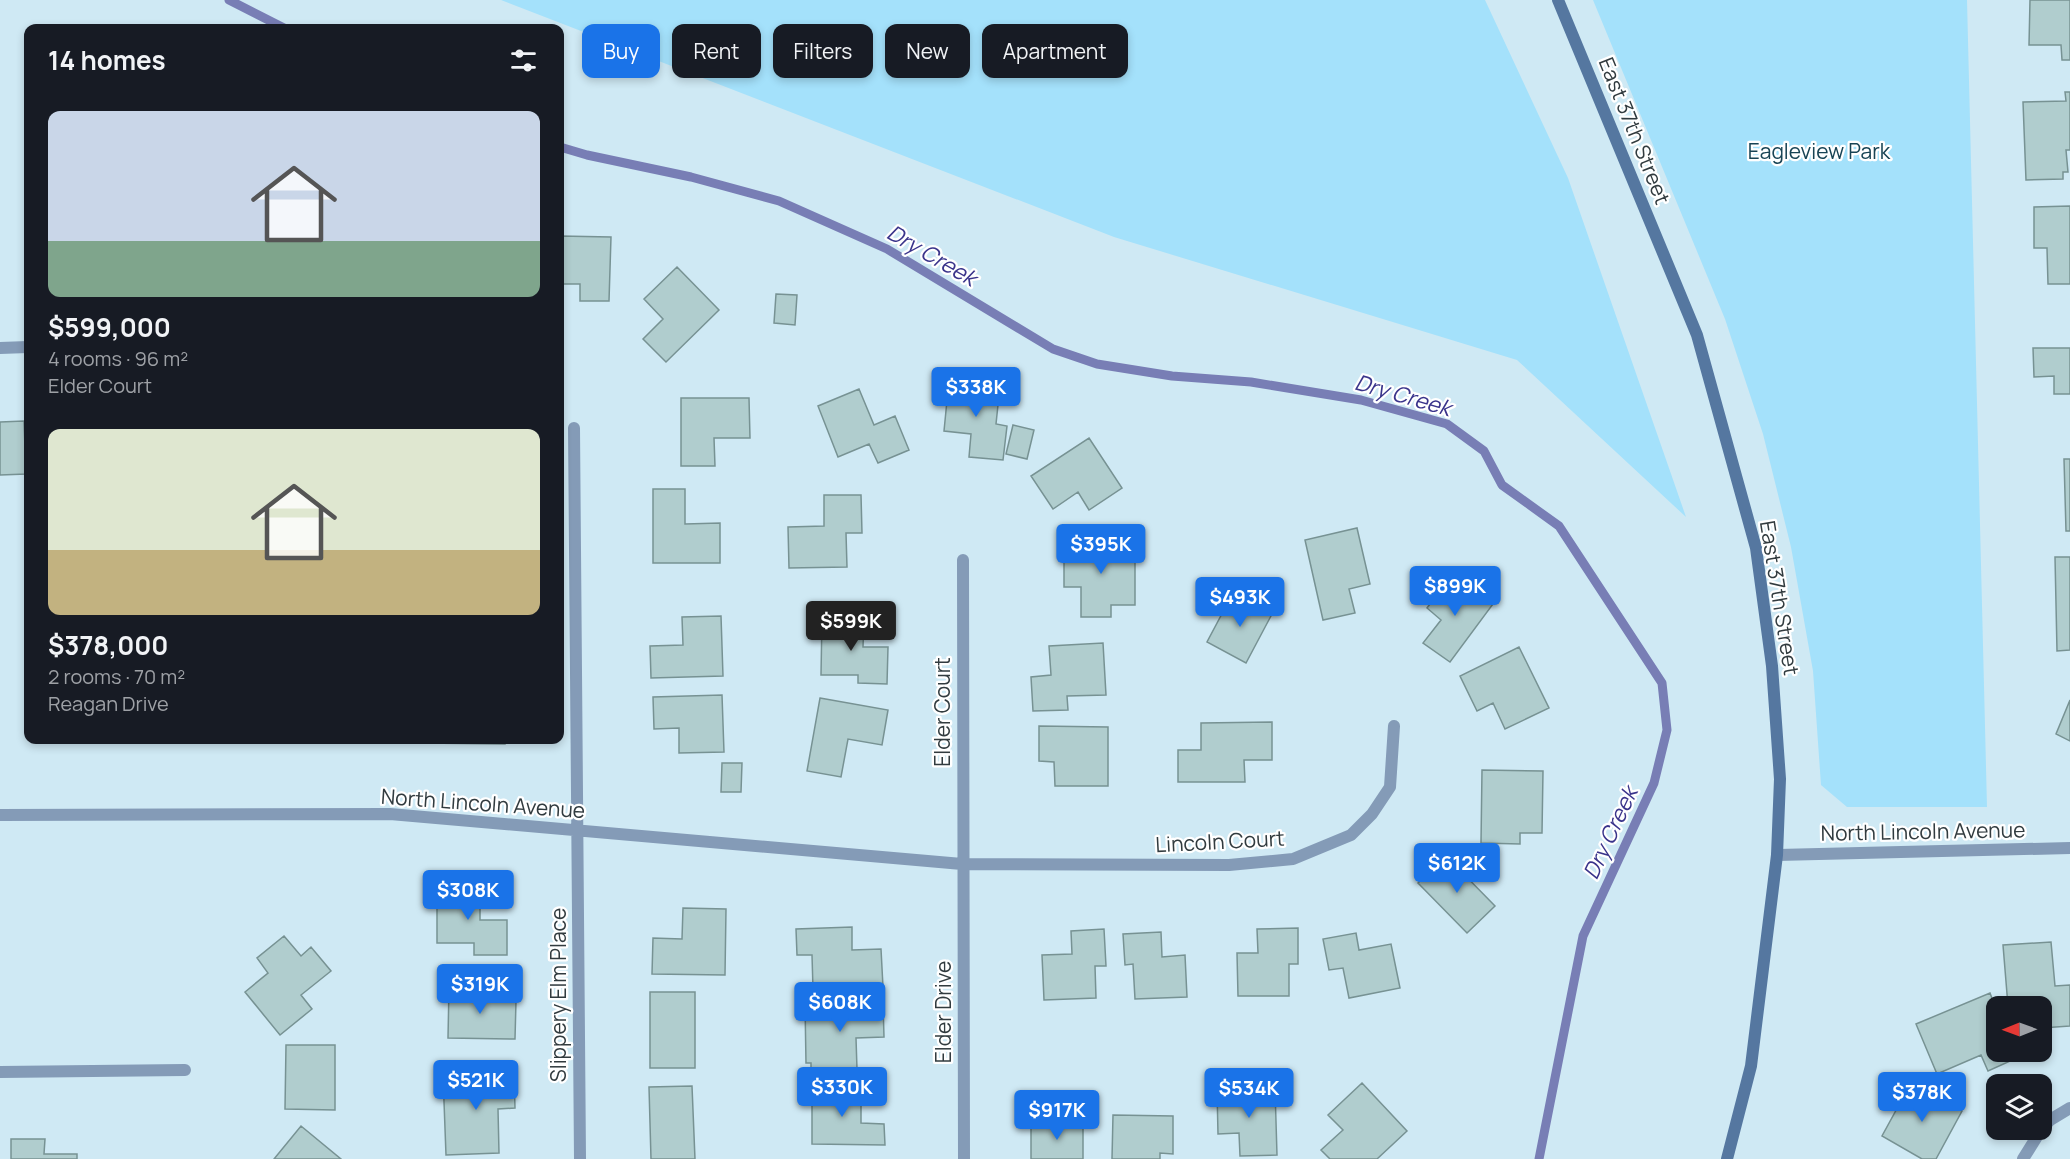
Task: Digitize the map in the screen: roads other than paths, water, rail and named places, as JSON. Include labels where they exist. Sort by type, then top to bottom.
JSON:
[{"type":"main road","name":"East 37th Street","points":[[1558,0],[1696,335],[1756,548],[1772,666],[1779,768],[1777,855],[1751,1066],[1727,1159]]},
{"type":"street","points":[[0,348],[24,347]]},
{"type":"street","name":"Slippery Elm Place","points":[[574,428],[580,1159]]},
{"type":"street","name":"Elder Court","points":[[962,864],[963,560]]},
{"type":"street","name":"Lincoln Court","points":[[962,864],[1229,865],[1293,859],[1352,834],[1372,814],[1390,787],[1394,726]]},
{"type":"street","name":"North Lincoln Avenue","points":[[0,815],[390,814],[962,864]]},
{"type":"street","name":"North Lincoln Avenue","points":[[1777,855],[2070,848]]},
{"type":"street","name":"Elder Drive","points":[[962,864],[964,1159]]},
{"type":"street","points":[[0,1072],[185,1070]]},
{"type":"street","points":[[2052,1118],[2070,1108]]},
{"type":"street","points":[[2023,1159],[2034,1140]]},
{"type":"waterway","name":"Dry Creek","points":[[229,0],[276,24]]},
{"type":"waterway","name":"Dry Creek","points":[[564,148],[691,177],[779,201],[887,249],[1053,349],[1097,364],[1172,376],[1251,382],[1361,400],[1447,424],[1484,451],[1502,485],[1559,526],[1662,683],[1667,730],[1654,783],[1583,936],[1539,1159]]},
{"type":"park label","name":"Eagleview Park","points":[[1819,152]]}]
